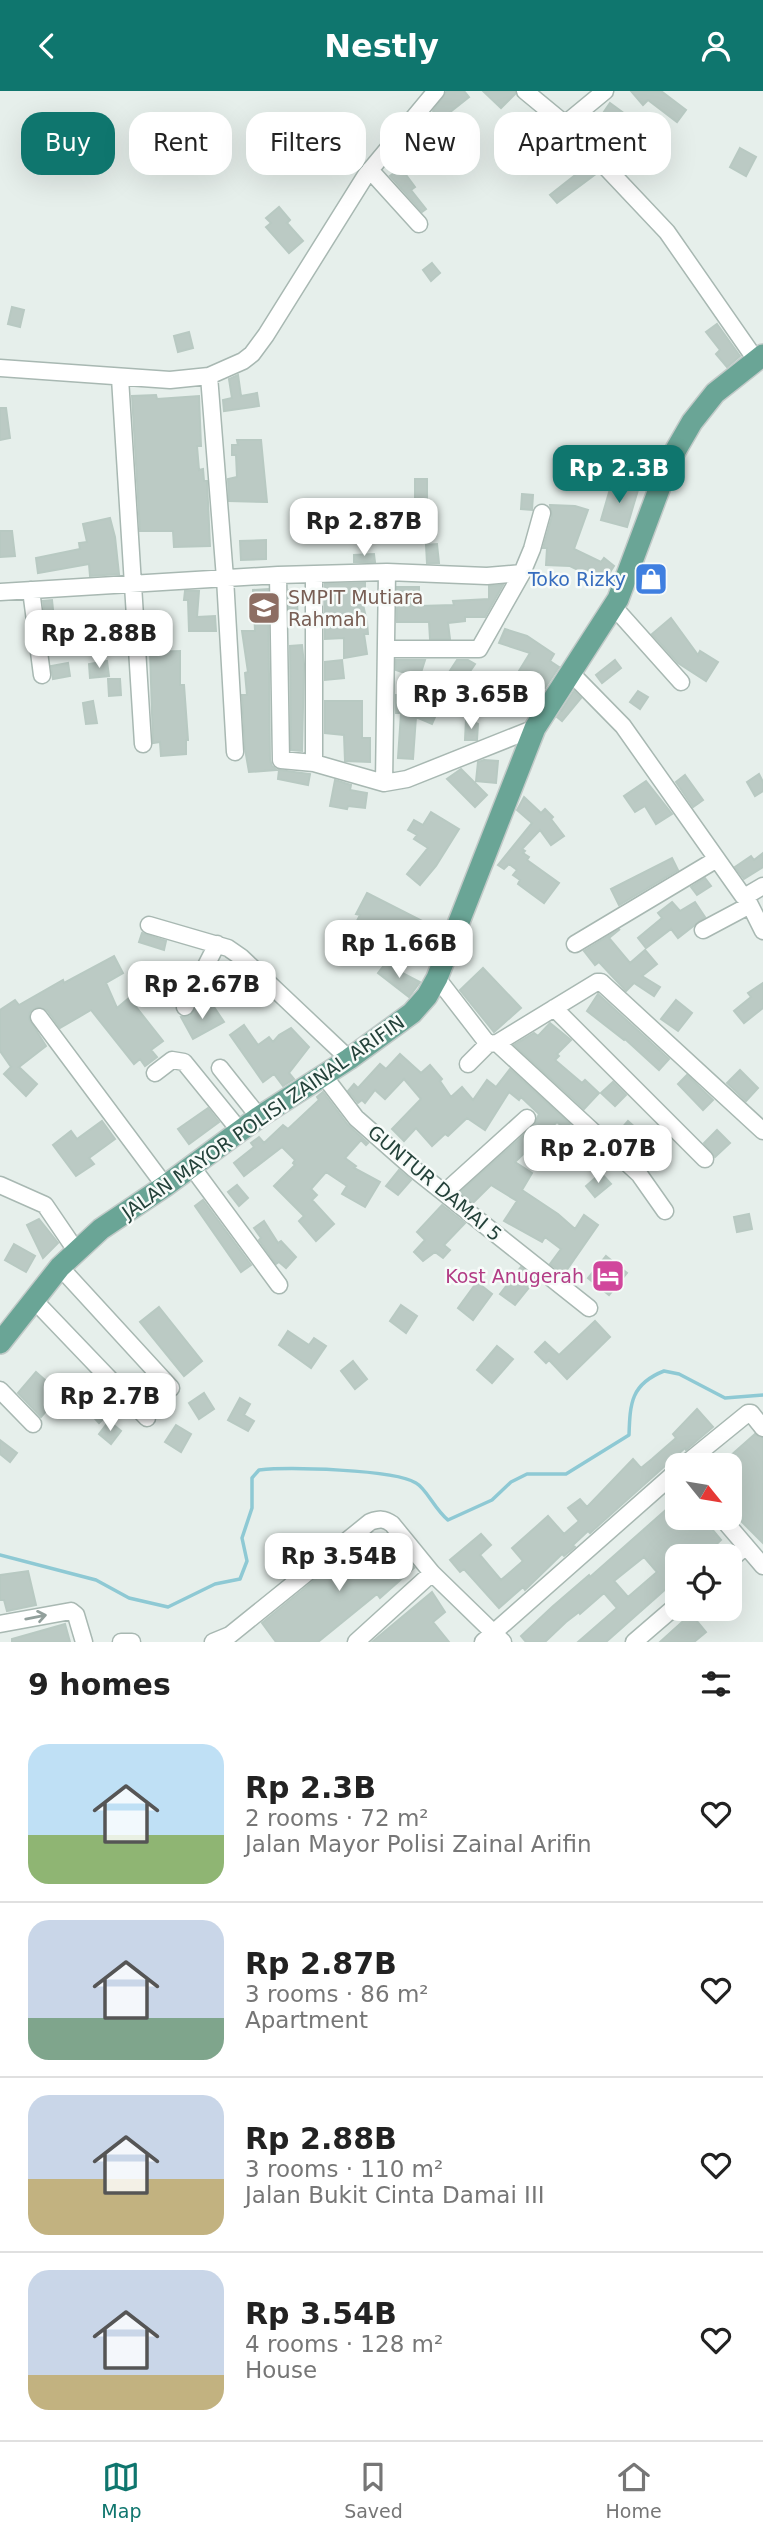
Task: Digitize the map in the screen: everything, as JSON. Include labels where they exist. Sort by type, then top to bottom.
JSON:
[{"type":"main road","name":"JALAN MAYOR POLISI ZAINAL ARIFIN","points":[[2,1335],[60,1267],[101,1229],[259,1117],[349,1059],[412,1013],[427,996],[437,978],[535,728],[613,606],[666,470],[683,437],[715,393],[760,358]]},
{"type":"street","points":[[0,368],[170,380],[209,376],[243,361],[266,335],[370,170],[436,91]]},
{"type":"street","points":[[525,91],[550,112]]},
{"type":"street","points":[[580,112],[605,91]]},
{"type":"street","points":[[370,170],[419,223]]},
{"type":"street","points":[[613,175],[667,232],[760,358]]},
{"type":"street","points":[[209,376],[236,752]]},
{"type":"street","points":[[120,378],[143,744]]},
{"type":"street","points":[[386,649],[479,649],[522,573],[532,549],[541,513]]},
{"type":"street","points":[[0,592],[278,575],[387,572],[486,576],[522,573]]},
{"type":"street","points":[[384,783],[387,572]]},
{"type":"street","points":[[278,575],[281,759],[314,763],[384,783],[407,779],[535,728]]},
{"type":"street","points":[[314,575],[314,763]]},
{"type":"street","points":[[31,590],[42,675]]},
{"type":"street","points":[[613,606],[681,682]]},
{"type":"street","points":[[569,671],[623,726],[748,901],[763,931]]},
{"type":"street","points":[[575,944],[717,859]]},
{"type":"street","points":[[703,930],[748,901],[763,887]]},
{"type":"street","points":[[149,925],[228,948],[241,957],[349,1059]]},
{"type":"street","points":[[185,1007],[217,944]]},
{"type":"street","points":[[437,978],[493,1044],[639,1174],[664,1211]]},
{"type":"street","points":[[468,1064],[493,1044],[601,982],[763,1131]]},
{"type":"street","points":[[554,1008],[705,1159]]},
{"type":"street","points":[[39,1017],[165,1186]]},
{"type":"street","points":[[155,1073],[172,1060],[184,1062],[240,1131]]},
{"type":"street","points":[[220,1068],[259,1117]]},
{"type":"street","name":"GUNTUR DAMAI 5","points":[[324,1076],[356,1118],[444,1193],[589,1308]]},
{"type":"street","points":[[444,1193],[527,1118]]},
{"type":"street","points":[[192,1167],[279,1285]]},
{"type":"street","points":[[0,1185],[46,1205],[77,1252]]},
{"type":"street","points":[[60,1267],[171,1388]]},
{"type":"street","points":[[33,1300],[147,1418]]},
{"type":"street","points":[[0,1390],[33,1424]]},
{"type":"street","points":[[699,1453],[748,1413],[763,1428]]},
{"type":"street","points":[[213,1642],[233,1638],[370,1522],[378,1519],[392,1524],[432,1573],[494,1639],[665,1482]]},
{"type":"street","points":[[732,1530],[763,1566]]},
{"type":"street","points":[[742,1550],[746,1546]]},
{"type":"street","points":[[356,1642],[432,1573]]},
{"type":"street","points":[[0,1624],[71,1611],[76,1615],[84,1642]]},
{"type":"street","points":[[634,1642],[665,1615]]},
{"type":"street","points":[[121,1642],[131,1642]]},
{"type":"building","points":[[447,91],[464,91],[469,97],[450,112],[433,111]]},
{"type":"building","points":[[483,91],[515,91],[515,94],[501,108]]},
{"type":"building","points":[[631,91],[661,91],[686,110],[677,122],[671,117],[671,112],[664,112],[648,100],[643,105]]},
{"type":"building","points":[[610,103],[622,112],[604,112]]},
{"type":"building","points":[[740,148],[756,157],[746,176],[730,167]]},
{"type":"building","points":[[406,175],[415,187],[411,190],[426,209],[422,212],[390,176]]},
{"type":"building","points":[[575,175],[594,175],[557,203],[550,195]]},
{"type":"building","points":[[279,207],[290,220],[287,223],[303,241],[289,253],[266,227],[271,223],[266,218]]},
{"type":"building","points":[[432,263],[440,273],[431,281],[423,270]]},
{"type":"building","points":[[12,307],[24,310],[20,327],[8,324]]},
{"type":"building","points":[[717,324],[740,356],[727,367],[716,354],[720,350],[706,332]]},
{"type":"building","points":[[189,332],[193,348],[178,352],[174,336]]},
{"type":"building","points":[[238,375],[241,396],[257,393],[259,406],[224,411],[223,400],[232,398],[229,379]]},
{"type":"building","points":[[156,395],[157,399],[199,396],[201,446],[197,446],[199,470],[203,469],[204,481],[207,481],[210,546],[174,547],[173,531],[140,531],[132,396]]},
{"type":"building","points":[[0,408],[6,408],[10,438],[0,440]]},
{"type":"building","points":[[237,440],[261,440],[267,502],[229,501],[228,479],[237,477],[236,455],[232,455],[232,445],[238,445]]},
{"type":"building","points":[[415,479],[427,479],[427,510],[415,510]]},
{"type":"building","points":[[612,482],[638,490],[627,527],[601,520]]},
{"type":"building","points":[[522,494],[533,495],[532,510],[521,509]]},
{"type":"building","points":[[550,505],[575,506],[588,510],[574,549],[601,562],[604,558],[614,566],[605,580],[589,568],[586,574],[570,566],[546,565],[547,548],[543,548],[552,516]]},
{"type":"building","points":[[110,518],[119,574],[90,576],[89,564],[38,573],[36,558],[80,549],[79,543],[87,542],[83,524]]},
{"type":"building","points":[[0,531],[12,531],[15,556],[0,557]]},
{"type":"building","points":[[266,540],[266,559],[241,560],[240,541]]},
{"type":"building","points":[[437,544],[439,563],[427,563],[426,545]]},
{"type":"building","points":[[374,554],[375,562],[354,562],[354,555]]},
{"type":"building","name":"Toko Rizky","points":[[645,564],[666,577],[657,594],[638,582]]},
{"type":"building","points":[[365,583],[365,596],[361,596],[367,622],[368,634],[364,634],[367,654],[344,658],[344,638],[325,639],[325,584]]},
{"type":"building","points":[[503,585],[485,617],[465,617],[465,621],[448,623],[450,639],[430,639],[429,622],[397,622],[397,587],[419,587],[419,606],[454,605],[453,601],[489,599],[489,586]]},
{"type":"building","points":[[268,589],[270,760],[277,770],[249,772],[242,695],[247,695],[245,673],[248,672],[242,631],[255,631],[253,590]]},
{"type":"building","points":[[289,590],[300,590],[300,600],[297,600],[298,623],[289,623]]},
{"type":"building","points":[[185,591],[199,591],[197,617],[215,616],[216,631],[189,631]]},
{"type":"building","points":[[52,600],[54,619],[45,619],[43,601]]},
{"type":"building","points":[[164,615],[166,630],[147,632],[146,617]]},
{"type":"building","points":[[671,618],[698,655],[700,651],[718,662],[706,681],[678,663],[652,634]]},
{"type":"building","points":[[505,629],[527,636],[554,654],[550,661],[559,667],[545,688],[538,684],[533,706],[459,690],[455,696],[440,686],[457,660],[468,660],[475,664],[469,673],[494,679],[493,684],[510,693],[530,653],[499,643]]},
{"type":"building","points":[[302,645],[302,751],[291,750],[290,646]]},
{"type":"building","points":[[180,651],[180,685],[184,685],[188,740],[186,754],[161,756],[160,742],[153,743],[150,652]]},
{"type":"building","points":[[342,660],[344,678],[325,680],[325,662]]},
{"type":"building","points":[[396,660],[425,660],[419,679],[433,685],[425,703],[439,708],[432,724],[416,717],[413,759],[398,758],[401,713],[396,713],[396,695],[402,695],[411,675],[396,670]]},
{"type":"building","points":[[615,660],[621,668],[602,683],[596,675]]},
{"type":"building","points":[[107,661],[109,676],[90,678],[89,664]]},
{"type":"building","points":[[68,663],[70,676],[53,679],[51,666]]},
{"type":"building","points":[[108,679],[120,679],[121,695],[109,696]]},
{"type":"building","points":[[574,691],[581,698],[562,721],[557,717]]},
{"type":"building","points":[[638,691],[648,697],[640,709],[630,702]]},
{"type":"building","points":[[93,701],[97,723],[86,724],[83,703]]},
{"type":"building","points":[[325,701],[362,701],[362,738],[370,738],[370,762],[345,761],[344,735],[325,733]]},
{"type":"building","points":[[466,719],[478,724],[477,740],[465,740]]},
{"type":"building","points":[[498,761],[496,783],[476,781],[478,762]]},
{"type":"building","points":[[461,769],[487,795],[475,807],[447,779]]},
{"type":"building","points":[[279,770],[310,774],[308,785],[278,779]]},
{"type":"building","points":[[759,774],[763,791],[755,796],[747,782]]},
{"type":"building","points":[[685,775],[703,800],[693,807],[676,782]]},
{"type":"building","points":[[335,780],[351,785],[350,790],[367,793],[365,808],[330,806]]},
{"type":"building","points":[[646,781],[672,814],[656,824],[645,806],[635,812],[624,796]]},
{"type":"building","points":[[524,797],[541,813],[545,809],[564,836],[551,845],[540,830],[522,849],[529,857],[527,860],[559,883],[544,903],[518,884],[520,880],[513,875],[517,870],[509,864],[504,869],[498,865],[532,823],[517,810]]},
{"type":"building","points":[[431,812],[459,829],[436,866],[420,885],[407,874],[428,848],[414,839],[417,835],[408,830],[414,820],[423,825]]},
{"type":"building","points":[[763,853],[763,867],[744,879],[735,867],[751,856],[754,860]]},
{"type":"building","points":[[672,858],[678,870],[619,905],[611,889]]},
{"type":"building","points":[[705,878],[711,886],[697,895],[691,887]]},
{"type":"building","points":[[367,893],[434,927],[422,958],[375,933],[365,955],[345,944],[360,915],[356,914]]},
{"type":"building","points":[[672,902],[680,911],[695,902],[705,917],[678,938],[671,929],[646,948],[638,938],[662,918],[658,913]]},
{"type":"building","points":[[620,929],[609,938],[630,963],[645,950],[657,964],[642,976],[660,987],[654,996],[634,983],[626,991],[599,962],[595,965],[584,951]]},
{"type":"building","points":[[142,933],[166,941],[164,950],[139,942]]},
{"type":"building","points":[[114,956],[123,973],[106,983],[117,1008],[129,998],[163,1041],[151,1050],[157,1057],[145,1066],[140,1059],[134,1064],[91,1010],[60,1028],[47,1010],[37,1007],[30,1012],[29,1019],[46,1046],[19,1067],[37,1084],[26,1096],[4,1074],[11,1067],[0,1051],[0,1010],[15,1000],[19,1005]]},
{"type":"building","points":[[385,964],[420,982],[409,997],[378,973]]},
{"type":"building","points":[[483,968],[521,1008],[494,1032],[460,990]]},
{"type":"building","points":[[168,969],[183,972],[182,981],[186,982],[180,993],[165,990]]},
{"type":"building","points":[[763,983],[763,1008],[744,1023],[734,1011],[751,997],[748,993]]},
{"type":"building","points":[[598,994],[669,1059],[659,1070],[625,1039],[587,1011]]},
{"type":"building","points":[[676,1000],[692,1013],[678,1031],[661,1019]]},
{"type":"building","points":[[212,1004],[224,1022],[193,1039],[181,1017],[190,1016],[197,1007],[199,1012]]},
{"type":"building","points":[[550,1023],[571,1040],[557,1054],[559,1056],[555,1060],[582,1083],[585,1080],[599,1093],[584,1109],[514,1045],[534,1033],[538,1036]]},
{"type":"building","points":[[244,1025],[258,1045],[269,1037],[273,1042],[291,1028],[309,1047],[289,1073],[294,1079],[283,1086],[274,1074],[263,1082],[230,1035]]},
{"type":"building","points":[[400,1054],[421,1073],[430,1065],[442,1079],[440,1081],[451,1097],[462,1087],[473,1100],[487,1080],[496,1087],[510,1069],[570,1124],[566,1130],[557,1122],[515,1162],[532,1173],[522,1190],[575,1229],[584,1215],[598,1225],[564,1274],[550,1264],[561,1249],[545,1237],[542,1242],[504,1221],[517,1201],[491,1185],[473,1203],[460,1192],[534,1126],[539,1114],[521,1097],[519,1100],[509,1092],[485,1130],[467,1118],[448,1136],[445,1134],[432,1146],[416,1128],[404,1141],[392,1129],[421,1099],[404,1079],[385,1099],[375,1090],[365,1103],[362,1100],[358,1103],[348,1091],[354,1084],[358,1088],[380,1064],[386,1069]]},
{"type":"building","points":[[740,1070],[758,1088],[746,1101],[727,1083]]},
{"type":"building","points":[[687,1075],[713,1100],[703,1110],[678,1084]]},
{"type":"building","points":[[613,1082],[626,1095],[615,1106],[601,1093]]},
{"type":"building","points":[[323,1092],[348,1125],[368,1143],[366,1145],[361,1140],[345,1158],[356,1166],[354,1168],[380,1182],[365,1207],[342,1194],[347,1186],[326,1172],[311,1189],[317,1195],[312,1200],[334,1224],[316,1241],[299,1221],[304,1216],[274,1186],[295,1165],[295,1160],[282,1147],[244,1176],[234,1163],[254,1147],[251,1143],[259,1137],[264,1143],[283,1125],[288,1129],[319,1100],[317,1097]]},
{"type":"building","points":[[208,1108],[219,1122],[189,1144],[178,1129]]},
{"type":"building","points":[[102,1121],[115,1139],[89,1158],[94,1164],[76,1176],[53,1145],[71,1131],[77,1139]]},
{"type":"building","points":[[628,1121],[646,1137],[631,1153],[614,1137]]},
{"type":"building","points":[[717,1130],[730,1143],[715,1157],[704,1143]]},
{"type":"building","points":[[399,1170],[411,1180],[398,1195],[386,1186]]},
{"type":"building","points":[[601,1173],[611,1184],[595,1197],[586,1186]]},
{"type":"building","points":[[237,1185],[248,1198],[239,1206],[228,1192]]},
{"type":"building","points":[[203,1200],[251,1265],[241,1272],[195,1206]]},
{"type":"building","points":[[442,1205],[465,1223],[444,1245],[450,1250],[443,1258],[435,1252],[423,1261],[414,1252],[425,1240],[417,1232]]},
{"type":"building","points":[[749,1214],[752,1229],[737,1232],[734,1217]]},
{"type":"building","points":[[39,1219],[58,1243],[43,1258],[27,1225]]},
{"type":"building","points":[[264,1221],[278,1243],[281,1241],[296,1257],[286,1268],[279,1262],[276,1264],[259,1240],[261,1238],[254,1228]]},
{"type":"building","points":[[14,1244],[35,1256],[26,1272],[5,1260]]},
{"type":"building","name":"Kost Anugerah","points":[[606,1256],[627,1273],[609,1295],[588,1278]]},
{"type":"building","points":[[521,1267],[536,1279],[515,1305],[500,1294]]},
{"type":"building","points":[[477,1282],[492,1294],[473,1320],[458,1308]]},
{"type":"building","points":[[401,1305],[417,1316],[406,1333],[390,1321]]},
{"type":"building","points":[[159,1307],[202,1361],[184,1376],[140,1322]]},
{"type":"building","points":[[595,1321],[610,1337],[567,1379],[549,1360],[546,1363],[535,1352],[545,1342],[559,1355]]},
{"type":"building","points":[[288,1331],[309,1345],[314,1338],[326,1346],[311,1368],[279,1345]]},
{"type":"building","points":[[497,1346],[513,1359],[492,1383],[477,1370]]},
{"type":"building","points":[[353,1361],[367,1379],[355,1389],[341,1371]]},
{"type":"building","points":[[36,1372],[61,1394],[41,1417],[18,1393]]},
{"type":"building","points":[[106,1390],[119,1404],[99,1423],[88,1411],[102,1399],[99,1396]]},
{"type":"building","points":[[204,1393],[214,1409],[199,1419],[189,1403]]},
{"type":"building","points":[[240,1398],[250,1404],[244,1415],[254,1421],[248,1431],[228,1420]]},
{"type":"building","points":[[697,1409],[713,1427],[686,1450],[685,1448],[679,1453],[665,1453],[665,1466],[590,1533],[588,1531],[573,1545],[575,1547],[564,1556],[562,1554],[525,1590],[523,1587],[499,1608],[464,1569],[460,1572],[450,1560],[481,1534],[491,1545],[480,1555],[501,1580],[523,1561],[512,1548],[548,1516],[564,1534],[579,1521],[568,1508],[580,1499],[587,1507],[633,1459],[641,1468],[676,1438],[673,1434]]},
{"type":"building","points":[[109,1421],[121,1431],[111,1444],[99,1434]]},
{"type":"building","points":[[176,1425],[191,1434],[181,1452],[165,1442]]},
{"type":"building","points":[[755,1434],[763,1438],[763,1543],[742,1522],[742,1453],[734,1453]]},
{"type":"building","points":[[0,1440],[17,1453],[10,1462],[0,1454]]},
{"type":"building","points":[[665,1511],[665,1530],[713,1530],[721,1540],[717,1544],[665,1544],[665,1590],[606,1642],[578,1642],[617,1608],[604,1593],[545,1642],[526,1642],[521,1636],[589,1575],[590,1577]],"holes":[[[644,1557],[657,1572],[628,1597],[614,1581]]]},
{"type":"building","points":[[369,1536],[384,1553],[395,1544],[414,1568],[380,1598],[377,1594],[318,1642],[276,1642],[262,1623]]},
{"type":"building","points":[[28,1571],[36,1605],[7,1611],[4,1600],[0,1600],[0,1575]]},
{"type":"building","points":[[432,1592],[445,1612],[433,1622],[449,1642],[372,1642]]},
{"type":"building","points":[[683,1621],[697,1621],[706,1632],[694,1642],[660,1642]]},
{"type":"building","points":[[65,1624],[70,1642],[12,1642],[12,1639]]},
{"type":"waterway","points":[[0,1555],[96,1580],[129,1598],[168,1607],[215,1584],[240,1579],[247,1561],[242,1538],[252,1508],[252,1478],[259,1470],[340,1470],[404,1478],[420,1486],[448,1520],[492,1500],[511,1482],[527,1474],[566,1474],[629,1435],[630,1413],[635,1396],[645,1382],[664,1371],[679,1374],[725,1398],[763,1395]]},
{"type":"place","name":"Toko Rizky","points":[[651,579]]},
{"type":"place","name":"SMPIT Mutiara Rahmah","points":[[264,608]]},
{"type":"place","name":"Kost Anugerah","points":[[608,1276]]}]
